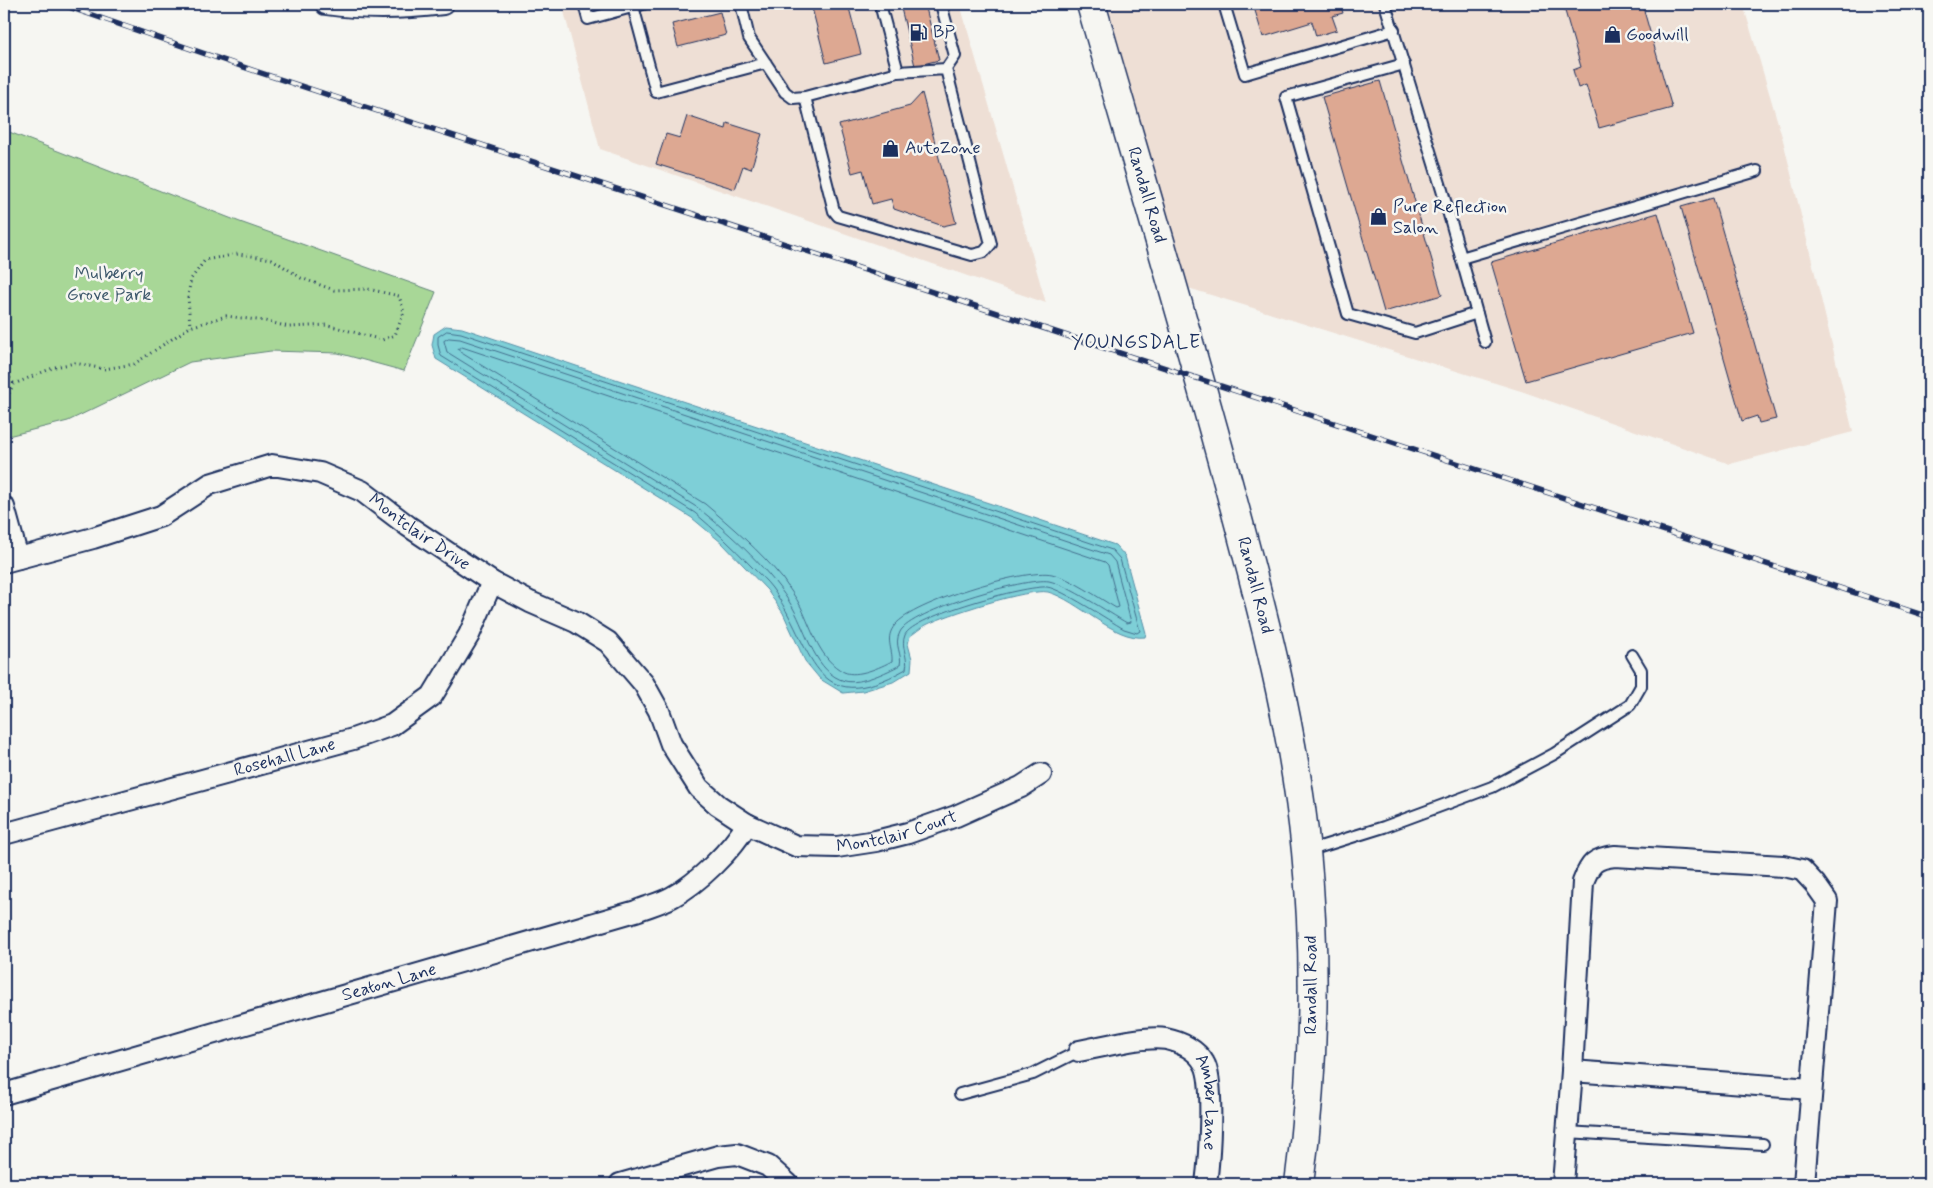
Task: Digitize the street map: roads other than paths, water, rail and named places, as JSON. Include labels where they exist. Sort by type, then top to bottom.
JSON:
[{"type":"main road","name":"Randall Road","points":[[1091,4],[1200,380],[1262,610],[1290,734],[1306,851],[1312,925],[1312,999],[1307,1117],[1299,1184]]},
{"type":"street","points":[[326,4],[381,10],[443,4]]},
{"type":"street","name":"Montclair Drive","points":[[11,560],[93,538],[161,516],[210,484],[272,465],[320,473],[362,491],[408,526],[492,582],[530,602],[576,622],[608,642],[644,684],[660,711],[672,744],[699,788],[718,805],[747,824]]},
{"type":"street","points":[[4,507],[11,560]]},
{"type":"street","name":"Rosehall Lane","points":[[4,834],[353,739],[392,725],[432,696],[469,635],[492,582]]},
{"type":"street","name":"Montclair Court","points":[[747,824],[796,846],[837,847],[876,841],[908,833],[956,816],[1021,787],[1041,774]]},
{"type":"street","name":"Seaton Lane","points":[[4,1094],[636,911],[672,897],[693,882],[722,855],[741,834],[747,824]]},
{"type":"street","points":[[1563,1184],[1572,1071],[1583,882],[1588,867],[1602,857],[1615,856],[1783,866],[1802,870],[1827,901],[1804,1184]]},
{"type":"street","name":"Amber Lane","points":[[1079,1051],[1145,1039],[1166,1039],[1192,1049],[1204,1063],[1209,1077],[1206,1184]]},
{"type":"street","points":[[1572,1071],[1811,1089]]},
{"type":"street","points":[[620,1184],[718,1156],[737,1154],[768,1166],[788,1184]]},
{"type":"lane","points":[[584,4],[588,18],[638,5],[656,92],[766,63]]},
{"type":"lane","points":[[741,4],[749,38],[785,92],[793,98],[806,98],[898,72],[946,69]]},
{"type":"lane","points":[[880,4],[898,72]]},
{"type":"lane","points":[[806,98],[834,211],[838,216],[972,255],[984,252],[991,244],[946,69],[954,56],[941,4]]},
{"type":"lane","points":[[1224,4],[1244,74],[1394,30]]},
{"type":"lane","points":[[1385,4],[1485,342]]},
{"type":"lane","points":[[1404,64],[1286,97],[1348,314],[1415,333],[1477,313]]},
{"type":"lane","points":[[1461,258],[1757,171]]},
{"type":"lane","points":[[1306,851],[1384,827],[1492,787],[1554,754],[1630,705],[1641,686],[1641,670],[1632,655]]},
{"type":"lane","points":[[960,1094],[1033,1074],[1079,1051]]},
{"type":"lane","points":[[1567,1132],[1762,1144]]},
{"type":"water","points":[[446,326],[462,328],[1115,545],[1125,556],[1146,633],[1145,637],[1133,637],[1121,633],[1060,596],[1048,592],[1024,594],[968,609],[926,625],[910,636],[908,644],[912,659],[911,671],[893,682],[863,691],[843,693],[820,679],[805,661],[783,613],[767,590],[722,543],[692,518],[436,359],[432,345],[434,334]]},
{"type":"railway","points":[[60,4],[258,72],[1929,617]]},
{"type":"place","name":"BP","points":[[919,32]]},
{"type":"place","name":"Goodwill","points":[[1612,35]]},
{"type":"place","name":"AutoZone","points":[[891,148]]},
{"type":"place","name":"Pure Reflection Salon","points":[[1379,217]]},
{"type":"district","name":"YOUNGSDALE","points":[[1136,342]]},
{"type":"park label","name":"Mulberry Grove Park","points":[[109,284]]}]
